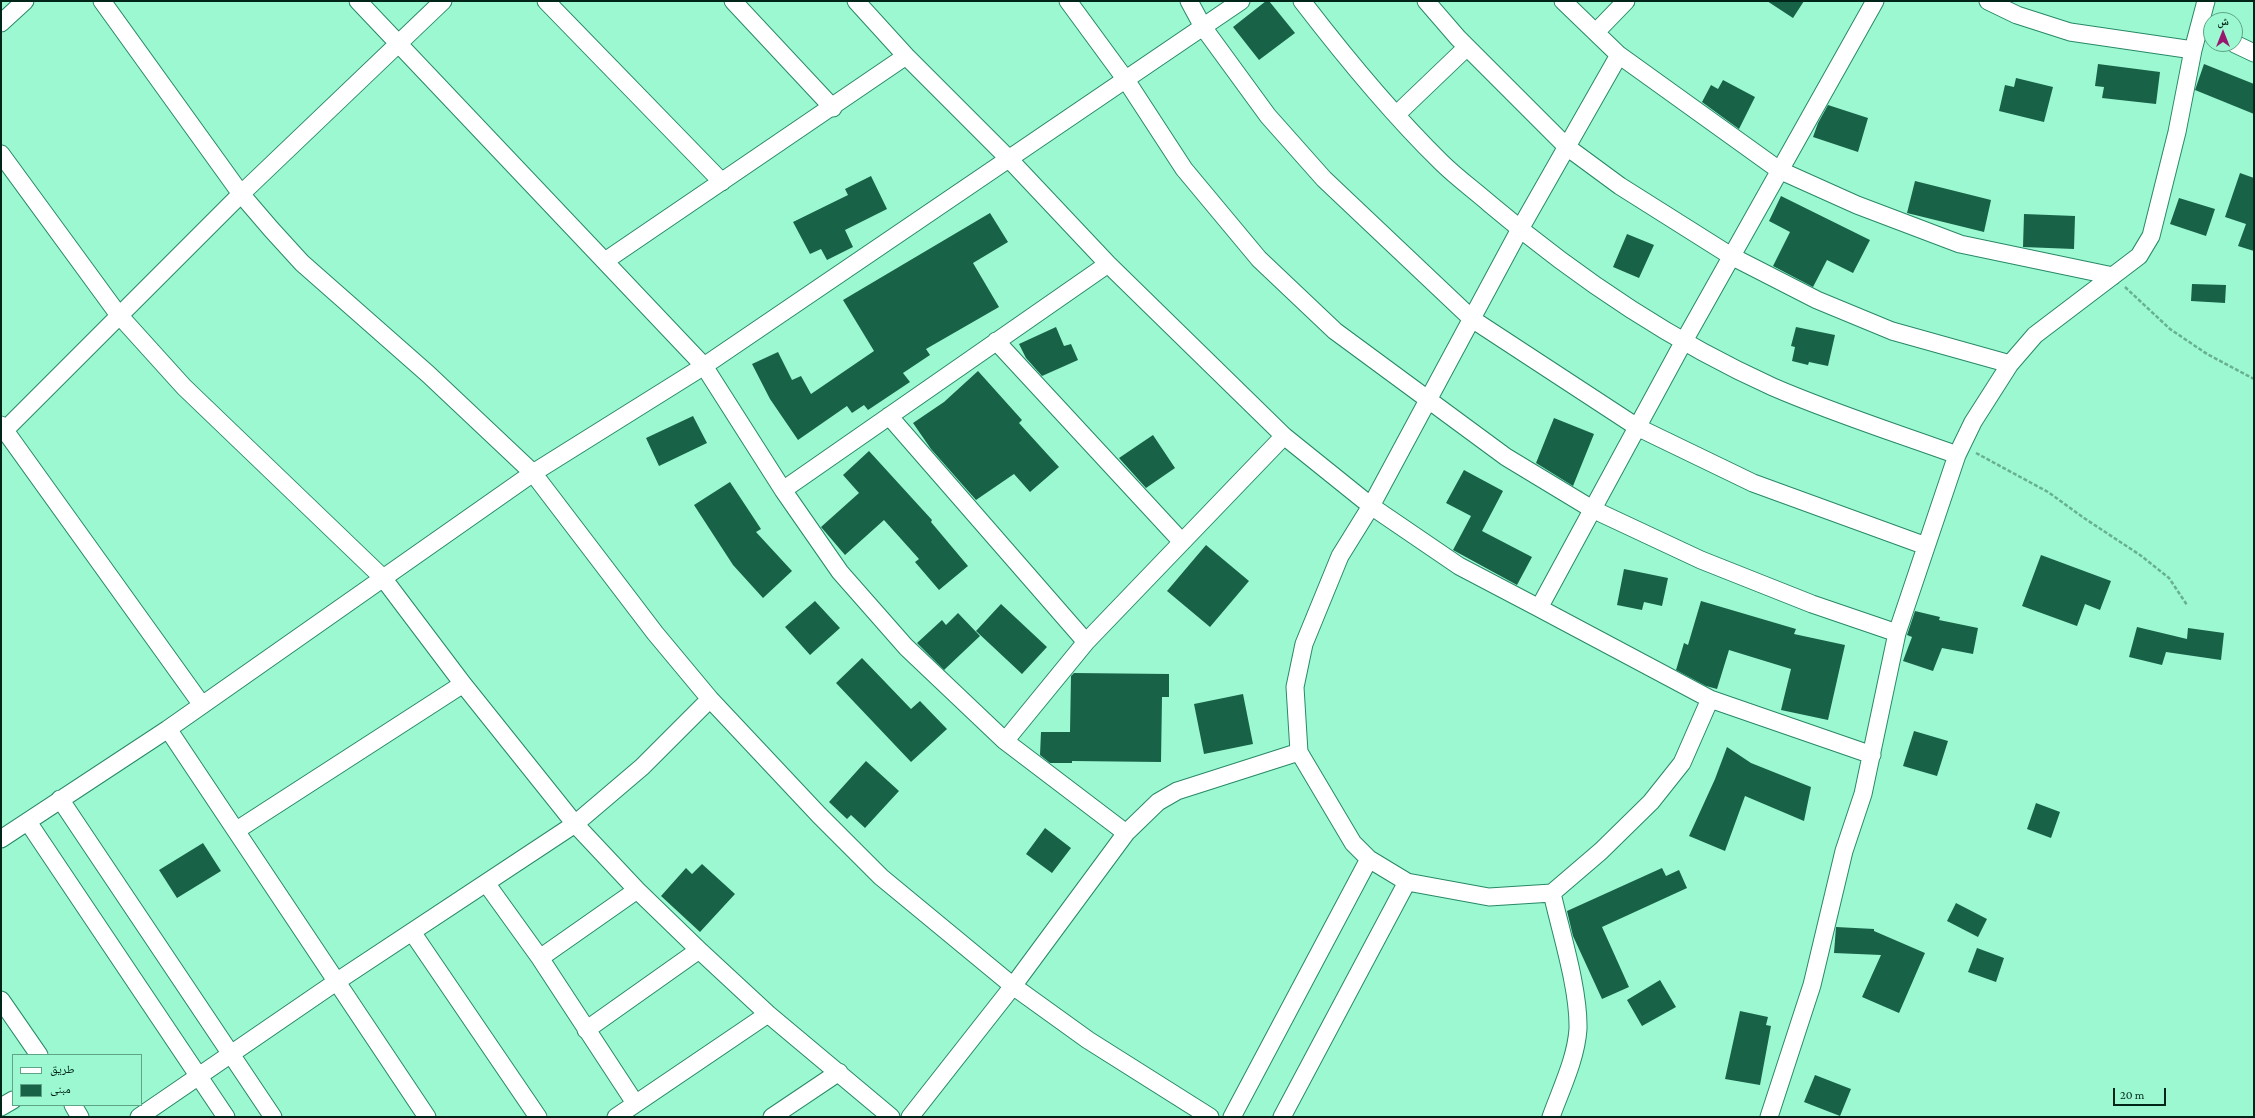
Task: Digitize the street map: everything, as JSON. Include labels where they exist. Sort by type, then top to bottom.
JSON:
[{"type":"street","points":[[1,23],[26,1]]},
{"type":"street","points":[[102,1],[240,194],[302,262],[428,374],[533,473],[655,633],[710,699],[819,815],[881,877],[1013,986],[1088,1040],[1210,1117]]},
{"type":"street","points":[[358,1],[704,366],[783,490],[840,572],[906,647],[1005,741],[1126,832]]},
{"type":"street","points":[[202,705],[3,428],[240,194],[397,43],[443,1]]},
{"type":"street","points":[[546,1],[722,182]]},
{"type":"street","points":[[733,1],[833,108]]},
{"type":"street","points":[[856,1],[906,56],[1009,159],[1108,264],[1284,436],[1371,506],[1459,566],[1710,699],[1872,755]]},
{"type":"street","points":[[1068,1],[1126,80],[1184,169],[1259,259],[1335,331],[1506,457],[1592,509],[1709,563],[1812,604],[1897,633]]},
{"type":"street","points":[[1189,1],[1203,27],[1268,116],[1324,179],[1472,319],[1637,427],[1753,483],[1926,546]]},
{"type":"street","points":[[1,839],[168,729],[533,473],[704,366],[1240,1]]},
{"type":"street","points":[[1302,1],[1346,57],[1441,162],[1520,230],[1596,286],[1684,341],[1774,387],[1873,425],[1959,450]]},
{"type":"street","points":[[1426,1],[1467,47],[1566,148],[1620,186],[1731,256],[1817,300],[1892,331],[2010,364]]},
{"type":"street","points":[[1563,1],[1619,54],[1779,170],[1857,205],[1960,244],[2113,276]]},
{"type":"street","points":[[1596,32],[1626,1]]},
{"type":"street","points":[[1539,608],[1731,256],[1876,1]]},
{"type":"street","points":[[1988,1],[2017,15],[2070,32],[2192,50]]},
{"type":"street","points":[[2206,1],[2206,12]]},
{"type":"street","points":[[1769,1117],[1812,985],[1844,851],[1863,794],[1897,633],[1959,450],[1973,422],[2010,364],[2035,334],[2139,256],[2151,236],[2177,132],[2192,50],[2203,33]]},
{"type":"street","points":[[1397,114],[1467,47]]},
{"type":"street","points":[[2243,48],[2254,53]]},
{"type":"street","points":[[1619,54],[1520,230],[1371,506],[1340,556],[1304,644],[1295,687],[1298,752],[1353,844],[1369,858],[1407,882],[1489,897],[1552,893],[1601,851],[1656,797],[1682,764],[1710,699]]},
{"type":"street","points":[[605,261],[833,108],[906,56]]},
{"type":"street","points":[[1,154],[118,314],[184,387],[383,578],[463,684],[575,824],[637,890],[768,1014],[840,1072],[891,1117]]},
{"type":"street","points":[[783,490],[1108,264]]},
{"type":"street","points":[[996,341],[1182,542]]},
{"type":"street","points":[[889,416],[1086,642]]},
{"type":"street","points":[[1005,741],[1086,642],[1284,436]]},
{"type":"street","points":[[237,830],[463,684]]},
{"type":"street","points":[[139,1117],[336,982],[575,824],[642,767],[710,699]]},
{"type":"street","points":[[168,729],[237,830],[336,982],[427,1117]]},
{"type":"street","points":[[910,1117],[1013,986],[1126,832],[1158,802],[1177,791],[1298,752]]},
{"type":"street","points":[[60,799],[230,1055],[273,1117]]},
{"type":"street","points":[[28,822],[226,1117]]},
{"type":"street","points":[[1232,1117],[1369,858]]},
{"type":"street","points":[[1282,1117],[1407,882]]},
{"type":"street","points":[[486,883],[540,958],[635,1103]]},
{"type":"street","points":[[540,958],[637,890]]},
{"type":"street","points":[[1551,1117],[1574,1051],[1578,1029],[1576,1002],[1552,893]]},
{"type":"street","points":[[412,932],[538,1117]]},
{"type":"street","points":[[586,1030],[699,950]]},
{"type":"street","points":[[1,1000],[38,1054]]},
{"type":"street","points":[[616,1117],[768,1014]]},
{"type":"street","points":[[772,1117],[840,1072]]},
{"type":"street","points":[[1,1108],[12,1101]]},
{"type":"street","points":[[73,1106],[80,1117]]},
{"type":"path","points":[[2113,276],[2170,330],[2207,354],[2254,379]]},
{"type":"path","points":[[1959,450],[2048,492],[2169,578],[2187,605]]},
{"type":"building","points":[[1266,1],[1269,1],[1295,33],[1259,60],[1233,27]]},
{"type":"building","points":[[1767,1],[1804,1],[1793,18]]},
{"type":"building","points":[[2098,64],[2160,72],[2156,104],[2102,98],[2104,87],[2095,86]]},
{"type":"building","points":[[2204,64],[2254,84],[2254,114],[2195,90]]},
{"type":"building","points":[[2016,78],[2053,87],[2044,122],[1999,111],[2005,85],[2014,87]]},
{"type":"building","points":[[1723,80],[1755,97],[1739,129],[1702,102],[1711,85],[1718,89]]},
{"type":"building","points":[[1828,105],[1868,118],[1858,152],[1813,137],[1818,123]]},
{"type":"building","points":[[2240,173],[2254,178],[2254,251],[2238,246],[2246,224],[2225,217]]},
{"type":"building","points":[[871,176],[887,209],[845,230],[853,247],[827,260],[821,249],[810,254],[793,222],[848,195],[845,189]]},
{"type":"building","points":[[1915,181],[1991,200],[1984,232],[1907,213]]},
{"type":"building","points":[[1781,196],[1870,240],[1853,273],[1827,260],[1813,287],[1773,266],[1790,232],[1769,221]]},
{"type":"building","points":[[2179,198],[2215,209],[2206,236],[2170,224]]},
{"type":"building","points":[[990,213],[1008,242],[973,263],[999,307],[926,349],[930,355],[903,373],[910,382],[868,410],[864,405],[852,413],[847,406],[798,440],[770,399],[752,364],[778,352],[792,380],[801,376],[811,394],[874,351],[843,300]]},
{"type":"building","points":[[2024,214],[2075,216],[2074,249],[2023,247]]},
{"type":"building","points":[[1627,234],[1654,245],[1639,278],[1613,267]]},
{"type":"building","points":[[2192,284],[2226,285],[2225,303],[2191,301]]},
{"type":"building","points":[[1056,327],[1064,346],[1071,344],[1078,360],[1042,376],[1026,358],[1019,344]]},
{"type":"building","points":[[1796,327],[1835,335],[1828,366],[1809,362],[1808,365],[1792,361],[1795,347],[1791,346]]},
{"type":"building","points":[[978,371],[1022,420],[1019,423],[1059,467],[1030,492],[1014,474],[976,500],[931,449],[913,423],[944,402]]},
{"type":"building","points":[[693,416],[707,443],[659,466],[646,438]]},
{"type":"building","points":[[1554,418],[1594,434],[1573,486],[1536,463]]},
{"type":"building","points":[[1153,435],[1175,468],[1146,488],[1119,458]]},
{"type":"building","points":[[869,451],[932,520],[931,522],[968,566],[939,590],[915,562],[919,559],[884,520],[845,555],[821,527],[859,493],[843,475]]},
{"type":"building","points":[[1464,470],[1503,491],[1482,531],[1532,557],[1517,585],[1453,550],[1471,516],[1446,503]]},
{"type":"building","points":[[730,482],[761,529],[756,532],[792,571],[763,598],[733,565],[694,505]]},
{"type":"building","points":[[1206,545],[1249,581],[1210,627],[1167,591]]},
{"type":"building","points":[[2041,555],[2111,581],[2100,610],[2085,604],[2077,626],[2022,606]]},
{"type":"building","points":[[1624,569],[1668,578],[1662,606],[1644,602],[1642,610],[1617,605]]},
{"type":"building","points":[[815,601],[840,628],[810,655],[785,627]]},
{"type":"building","points":[[1701,601],[1796,629],[1794,634],[1845,645],[1828,720],[1781,710],[1791,669],[1729,650],[1717,689],[1706,686],[1676,670],[1684,643],[1688,645]]},
{"type":"building","points":[[1001,604],[1047,647],[1022,674],[976,631]]},
{"type":"building","points":[[1915,611],[1940,617],[1939,620],[1978,628],[1973,654],[1942,648],[1933,671],[1903,661],[1912,637],[1907,635]]},
{"type":"building","points":[[958,613],[980,636],[944,670],[917,643],[942,620],[946,625]]},
{"type":"building","points":[[2137,627],[2187,639],[2188,628],[2224,633],[2221,660],[2166,652],[2162,665],[2129,657]]},
{"type":"building","points":[[862,658],[911,709],[920,701],[947,729],[911,762],[836,683]]},
{"type":"building","points":[[1074,673],[1169,674],[1169,697],[1162,697],[1161,762],[1072,761],[1072,763],[1050,763],[1040,755],[1041,732],[1070,732],[1071,676]]},
{"type":"building","points":[[1243,694],[1253,744],[1204,754],[1194,704]]},
{"type":"building","points":[[1914,731],[1948,741],[1937,776],[1903,766]]},
{"type":"building","points":[[1727,747],[1751,763],[1811,787],[1804,821],[1745,796],[1725,851],[1689,836],[1715,779]]},
{"type":"building","points":[[866,761],[899,791],[865,828],[851,815],[847,819],[829,802]]},
{"type":"building","points":[[2036,803],[2060,812],[2051,838],[2027,829]]},
{"type":"building","points":[[1045,828],[1071,848],[1052,873],[1026,854]]},
{"type":"building","points":[[203,843],[221,871],[177,898],[159,870]]},
{"type":"building","points":[[702,864],[735,894],[700,932],[661,896],[686,868],[692,874]]},
{"type":"building","points":[[1662,868],[1666,876],[1679,870],[1687,888],[1602,927],[1629,987],[1602,999],[1573,936],[1567,911]]},
{"type":"building","points":[[1956,903],[1987,919],[1978,937],[1947,921]]},
{"type":"building","points":[[1836,927],[1874,929],[1874,931],[1925,953],[1899,1013],[1862,997],[1881,955],[1834,953]]},
{"type":"building","points":[[1977,948],[2004,958],[1996,982],[1968,972]]},
{"type":"building","points":[[1660,980],[1676,1007],[1642,1026],[1627,1000]]},
{"type":"building","points":[[1740,1011],[1768,1017],[1766,1025],[1771,1026],[1760,1085],[1725,1079]]},
{"type":"building","points":[[1815,1075],[1851,1089],[1840,1116],[1804,1102]]}]
